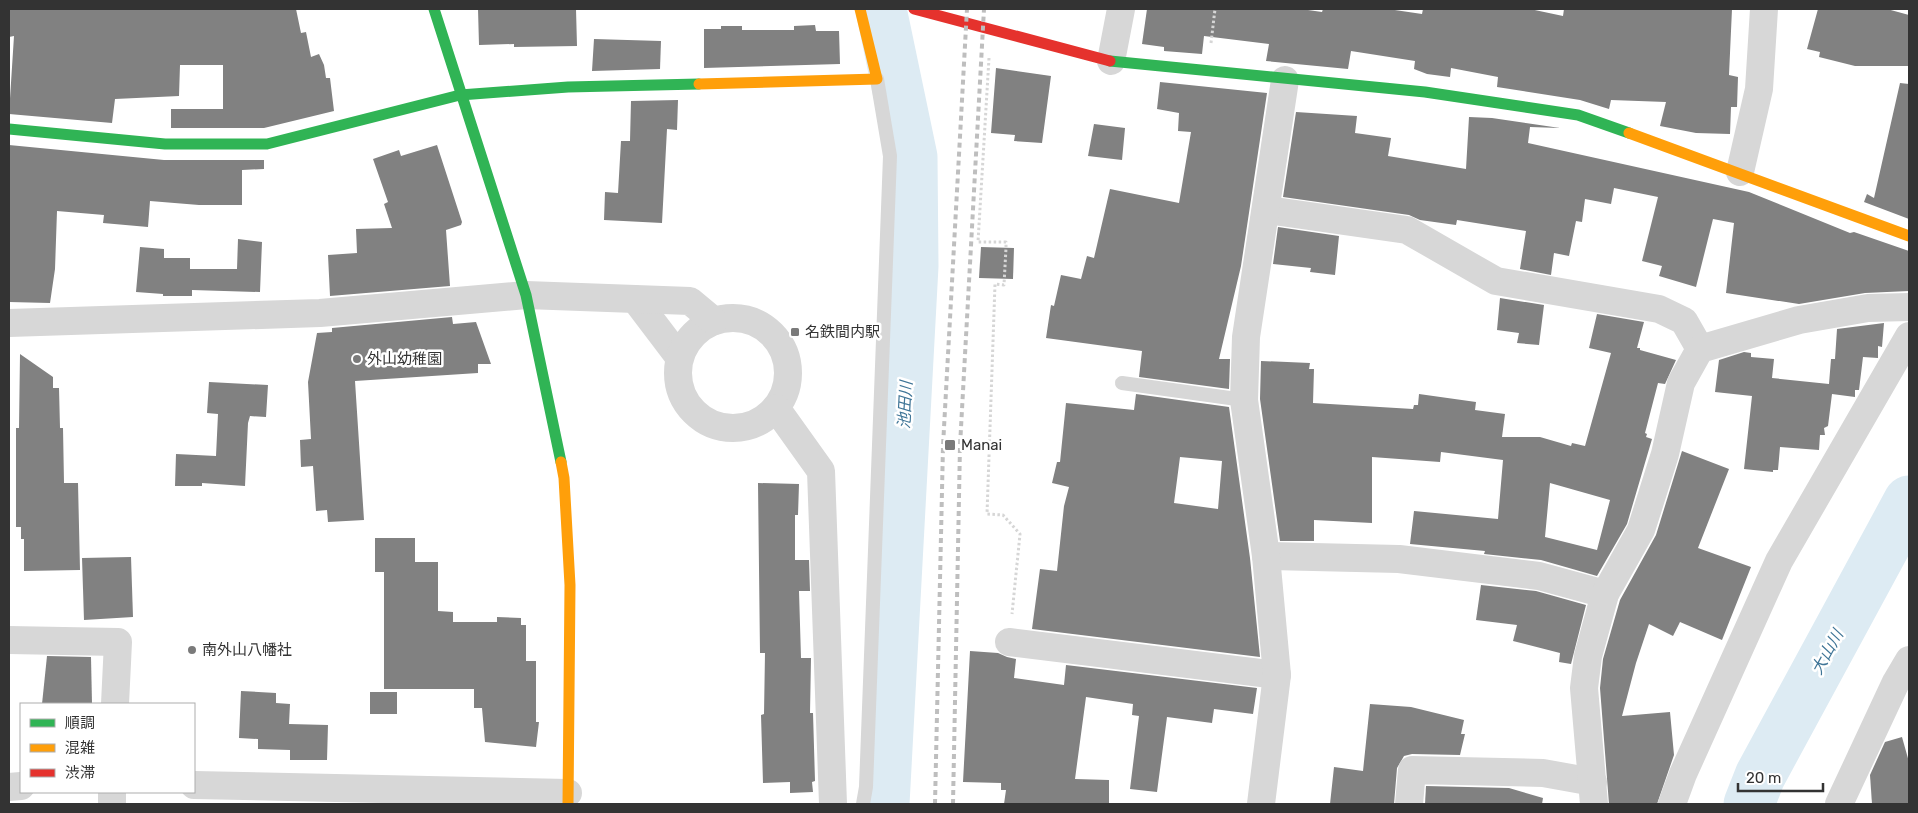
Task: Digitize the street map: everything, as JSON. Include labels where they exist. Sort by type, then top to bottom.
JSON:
[{"type":"street","points":[[195,785],[568,799],[570,586],[564,478],[526,295],[460,95],[434,9]]},
{"type":"street","points":[[9,129],[165,144],[267,144],[460,95],[568,87],[877,79],[860,9]]},
{"type":"street","points":[[914,9],[1111,61],[1286,80],[1425,92],[1578,115],[1740,172],[1909,236]]},
{"type":"street","points":[[1111,61],[1121,9]]},
{"type":"street","points":[[1740,172],[1759,89],[1764,9]]},
{"type":"street","points":[[1261,804],[1276,675],[1266,556],[1244,400],[1246,337],[1286,80]]},
{"type":"street","points":[[1267,210],[1406,230],[1496,281],[1659,309],[1684,321],[1700,349]]},
{"type":"street","points":[[9,323],[320,314],[526,295],[690,301],[714,321]]},
{"type":"street","points":[[635,299],[679,357]]},
{"type":"street","points":[[1409,804],[1412,770],[1543,773],[1594,793],[1584,688],[1588,656],[1605,594],[1640,530],[1665,454],[1681,383],[1700,349],[1799,320],[1868,308],[1909,307]]},
{"type":"street","points":[[732,317],[749,320],[766,328],[778,340],[786,357],[789,375],[785,393],[776,408],[762,421],[744,427],[724,428],[707,422],[691,410],[681,394],[677,376],[679,357],[686,342],[698,329],[714,321],[732,317]]},
{"type":"street","points":[[1672,804],[1683,774],[1779,561],[1909,336]]},
{"type":"street","points":[[776,408],[821,471],[833,804]]},
{"type":"street","points":[[1266,556],[1399,559],[1539,576],[1605,594]]},
{"type":"street","points":[[9,640],[118,642],[116,703]]},
{"type":"street","points":[[1009,642],[1276,675]]},
{"type":"street","points":[[1839,804],[1896,682],[1909,660]]},
{"type":"lane","points":[[863,804],[866,787],[890,156],[877,79]]},
{"type":"lane","points":[[1122,383],[1244,400]]},
{"type":"path","points":[[990,30],[978,242],[1006,242],[1004,285],[996,284],[987,514],[1003,515],[1020,534],[1009,642]]},
{"type":"building","points":[[9,9],[296,9],[301,33],[306,32],[311,57],[319,54],[324,65],[326,78],[330,78],[334,111],[264,128],[171,128],[171,109],[223,109],[223,65],[180,65],[179,96],[115,99],[112,123],[9,114],[14,36],[9,37]]},
{"type":"building","points":[[478,9],[576,9],[577,46],[514,47],[514,44],[479,45]]},
{"type":"building","points":[[1147,9],[1301,9],[1322,12],[1323,9],[1388,9],[1422,14],[1423,9],[1530,9],[1563,16],[1564,9],[1732,9],[1729,75],[1738,77],[1737,107],[1731,107],[1730,134],[1696,133],[1660,126],[1666,102],[1611,100],[1609,109],[1580,100],[1497,87],[1498,77],[1451,68],[1450,77],[1427,74],[1414,69],[1415,61],[1351,51],[1348,69],[1266,61],[1269,44],[1204,36],[1202,54],[1164,51],[1164,47],[1142,44]]},
{"type":"building","points":[[1818,9],[1887,9],[1909,15],[1909,66],[1855,66],[1819,57],[1820,52],[1807,49]]},
{"type":"building","points":[[815,25],[816,31],[839,31],[840,64],[704,68],[704,29],[721,29],[721,26],[742,26],[742,30],[794,30],[794,26]]},
{"type":"building","points":[[594,39],[661,41],[660,69],[592,71]]},
{"type":"building","points":[[996,68],[1051,76],[1042,143],[1014,141],[1015,135],[991,133]]},
{"type":"building","points":[[1160,82],[1267,93],[1241,266],[1219,359],[1230,359],[1229,389],[1139,377],[1142,351],[1046,338],[1051,305],[1054,306],[1061,275],[1081,279],[1087,256],[1094,258],[1110,189],[1179,203],[1191,132],[1178,131],[1179,113],[1157,109]]},
{"type":"building","points":[[1900,83],[1909,84],[1909,219],[1864,202],[1867,194],[1874,198]]},
{"type":"building","points":[[678,100],[677,130],[667,129],[662,223],[604,220],[605,192],[618,193],[621,141],[630,141],[631,101]]},
{"type":"building","points":[[1296,112],[1357,116],[1355,133],[1391,138],[1388,156],[1466,169],[1469,117],[1492,118],[1560,128],[1530,127],[1528,143],[1749,192],[1850,233],[1854,232],[1909,251],[1909,291],[1865,293],[1799,304],[1726,293],[1734,223],[1713,219],[1696,287],[1659,276],[1662,266],[1642,261],[1658,197],[1614,188],[1611,204],[1585,199],[1582,222],[1576,221],[1569,256],[1554,253],[1551,275],[1520,269],[1526,231],[1457,220],[1456,225],[1420,220],[1409,215],[1283,197]]},
{"type":"building","points":[[1094,124],[1125,128],[1122,160],[1088,156]]},
{"type":"building","points":[[9,145],[164,160],[264,160],[264,169],[242,170],[242,205],[199,205],[150,201],[148,227],[103,223],[104,215],[57,211],[55,269],[50,303],[9,302]]},
{"type":"building","points":[[437,145],[462,222],[461,225],[446,230],[450,286],[330,296],[328,255],[357,253],[356,229],[392,228],[384,204],[388,202],[373,159],[399,150],[401,156]]},
{"type":"building","points":[[1278,227],[1339,236],[1335,275],[1310,272],[1311,268],[1273,264]]},
{"type":"building","points":[[238,239],[262,242],[260,292],[192,290],[192,296],[163,296],[163,294],[136,292],[140,247],[164,249],[164,258],[190,258],[190,269],[237,269]]},
{"type":"building","points":[[981,247],[1014,248],[1013,279],[979,278]]},
{"type":"building","points":[[1500,298],[1544,305],[1539,345],[1517,343],[1519,333],[1497,330]]},
{"type":"building","points":[[1597,314],[1644,322],[1637,348],[1676,360],[1665,384],[1658,383],[1645,433],[1647,434],[1646,437],[1652,439],[1627,524],[1597,576],[1541,560],[1484,554],[1485,551],[1410,544],[1414,511],[1498,519],[1503,460],[1441,452],[1440,462],[1372,457],[1372,523],[1314,520],[1314,541],[1280,541],[1260,399],[1261,361],[1310,363],[1309,369],[1314,369],[1313,403],[1413,409],[1414,405],[1418,405],[1419,394],[1476,402],[1475,410],[1505,414],[1502,437],[1540,437],[1571,446],[1572,443],[1585,446],[1611,353],[1589,348]],"holes":[[[1550,483],[1610,500],[1597,550],[1545,537]]]},
{"type":"building","points":[[452,317],[453,324],[476,322],[491,364],[478,364],[478,373],[355,381],[364,520],[328,522],[327,510],[316,511],[313,466],[301,467],[300,440],[311,439],[308,382],[317,333],[332,332],[332,328]]},
{"type":"building","points":[[1884,323],[1882,347],[1878,346],[1878,358],[1863,357],[1859,390],[1855,390],[1855,397],[1832,394],[1828,426],[1824,428],[1825,435],[1820,435],[1819,450],[1780,447],[1778,470],[1773,470],[1773,472],[1744,469],[1752,396],[1715,392],[1719,360],[1744,352],[1751,353],[1751,357],[1774,359],[1772,378],[1829,384],[1831,359],[1835,359],[1837,329]]},
{"type":"building","points":[[20,354],[53,377],[53,388],[59,388],[60,428],[63,428],[64,483],[78,483],[80,570],[24,571],[24,539],[21,539],[21,527],[16,527],[16,428],[19,428]]},
{"type":"building","points":[[209,382],[268,385],[266,417],[250,416],[248,423],[245,486],[202,483],[202,486],[175,486],[176,454],[216,456],[218,414],[207,413]]},
{"type":"building","points":[[1136,394],[1229,407],[1250,558],[1260,657],[1032,629],[1040,569],[1057,571],[1064,506],[1069,487],[1052,483],[1057,462],[1060,462],[1066,403],[1134,410]],"holes":[[[1180,457],[1222,461],[1218,509],[1174,503]]]},
{"type":"building","points":[[1682,451],[1729,469],[1698,548],[1751,567],[1722,640],[1680,622],[1673,636],[1649,624],[1622,716],[1670,712],[1674,755],[1657,804],[1609,804],[1600,688],[1603,659],[1620,600],[1656,535]]},
{"type":"building","points":[[758,483],[799,484],[798,515],[795,515],[795,560],[809,560],[810,591],[799,591],[801,658],[811,658],[810,713],[813,713],[815,781],[812,782],[813,792],[790,793],[790,782],[763,783],[761,715],[764,714],[765,653],[760,653]]},
{"type":"building","points":[[375,538],[415,538],[415,562],[438,562],[438,611],[453,612],[453,622],[497,622],[497,617],[521,618],[521,625],[526,625],[526,661],[536,661],[536,722],[539,722],[536,747],[485,742],[482,708],[474,708],[474,689],[384,689],[384,572],[375,572]]},
{"type":"building","points":[[131,557],[133,617],[84,620],[82,558]]},
{"type":"building","points":[[1481,585],[1536,591],[1586,605],[1571,664],[1559,662],[1560,653],[1513,641],[1517,625],[1476,620]]},
{"type":"building","points":[[970,651],[998,653],[1016,659],[1014,678],[1064,685],[1066,665],[1257,688],[1253,714],[1214,709],[1212,723],[1167,717],[1157,792],[1130,789],[1139,716],[1132,715],[1133,704],[1086,697],[1075,779],[1109,780],[1109,804],[1004,804],[1006,790],[1001,790],[1001,783],[963,782]]},
{"type":"building","points":[[47,656],[91,657],[92,703],[42,703]]},
{"type":"building","points":[[241,691],[276,693],[276,703],[290,704],[289,724],[328,725],[327,760],[290,760],[290,750],[258,749],[258,739],[239,738]]},
{"type":"building","points":[[370,692],[397,692],[397,714],[370,714]]},
{"type":"building","points":[[1370,704],[1411,707],[1464,720],[1461,734],[1465,734],[1460,755],[1412,754],[1404,756],[1397,768],[1394,804],[1330,804],[1334,767],[1363,771]]},
{"type":"building","points":[[1902,737],[1909,762],[1909,804],[1872,804],[1870,775],[1885,742]]},
{"type":"building","points":[[1426,786],[1509,788],[1543,798],[1542,804],[1425,804]]},
{"type":"waterway","name":"池田川","points":[[881,9],[912,157],[913,266],[884,804]]},
{"type":"waterway","name":"大山川","points":[[1749,804],[1760,776],[1909,501]]},
{"type":"railway","points":[[935,804],[943,446],[967,9]]},
{"type":"railway","points":[[953,804],[960,446],[984,9]]},
{"type":"traffic: fast","points":[[434,9],[526,295],[561,462]]},
{"type":"traffic: fast","points":[[1110,61],[1425,92],[1578,115],[1629,133]]},
{"type":"traffic: fast","points":[[9,129],[165,144],[267,144],[460,95],[568,87],[699,84]]},
{"type":"traffic: slow","points":[[699,84],[877,79],[860,9]]},
{"type":"traffic: slow","points":[[1629,133],[1909,236]]},
{"type":"traffic: slow","points":[[561,462],[564,478],[570,585],[568,804]]},
{"type":"traffic: jam","points":[[914,9],[1110,61]]},
{"type":"place","name":"名鉄間内駅","points":[[795,332]]},
{"type":"place","name":"外山幼稚園","points":[[357,359]]},
{"type":"place","name":"Manai","points":[[950,445]]},
{"type":"place","name":"南外山八幡社","points":[[192,650]]}]
